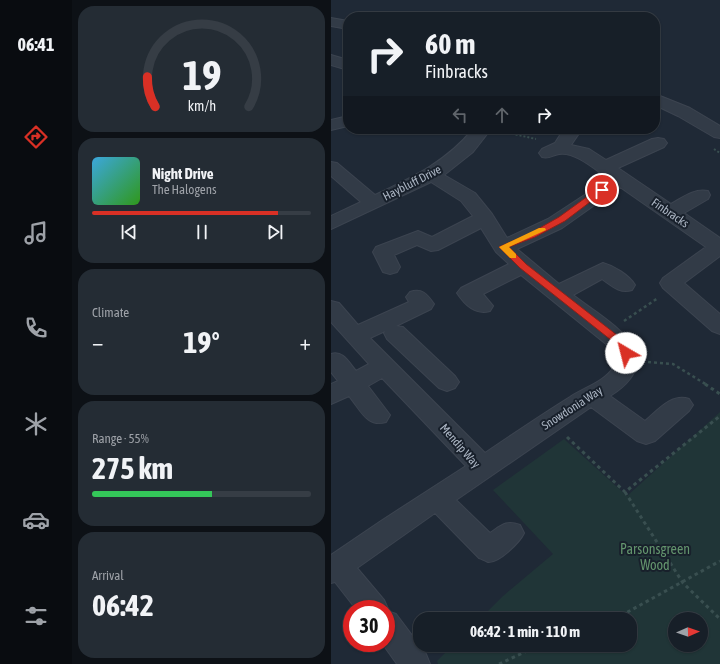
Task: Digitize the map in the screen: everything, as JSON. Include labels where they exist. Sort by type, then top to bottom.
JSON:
[{"type":"street","points":[[331,22],[343,24]]},
{"type":"street","points":[[660,101],[720,133]]},
{"type":"street","points":[[331,125],[343,122]]},
{"type":"street","name":"Haybluff Drive","points":[[331,223],[432,175],[467,148],[478,134]]},
{"type":"street","points":[[555,150],[569,134]]},
{"type":"street","points":[[604,168],[658,143]]},
{"type":"street","name":"Finbracks","points":[[555,150],[583,153],[720,246],[670,283]]},
{"type":"street","points":[[331,167],[374,203]]},
{"type":"street","points":[[432,175],[468,197],[485,218],[503,247],[523,266],[607,332],[623,347],[627,360]]},
{"type":"street","points":[[503,247],[532,236],[562,219],[609,185],[621,180]]},
{"type":"street","points":[[670,213],[701,195]]},
{"type":"street","points":[[390,266],[383,252],[418,237],[431,245],[485,218]]},
{"type":"street","points":[[482,306],[468,294],[523,266]]},
{"type":"street","points":[[559,293],[603,270],[625,285]]},
{"type":"street","points":[[670,283],[720,326]]},
{"type":"street","points":[[355,336],[423,304],[417,297]]},
{"type":"street","name":"Mendip Way","points":[[333,313],[483,468],[335,569]]},
{"type":"street","points":[[395,333],[442,377],[409,390]]},
{"type":"street","name":"Snowdonia Way","points":[[483,468],[550,421],[618,377],[623,372],[627,360]]},
{"type":"street","points":[[335,362],[378,415]]},
{"type":"street","points":[[331,395],[385,366]]},
{"type":"street","points":[[591,395],[646,434],[681,405]]},
{"type":"street","points":[[437,498],[489,550],[511,533]]},
{"type":"street","points":[[335,569],[365,600]]},
{"type":"street","points":[[395,636],[415,664]]},
{"type":"path","points":[[513,134],[549,143],[555,150]]},
{"type":"path","points":[[607,332],[662,296],[670,283]]},
{"type":"path","points":[[627,360],[673,364],[720,394]]},
{"type":"path","points":[[625,492],[720,416]]},
{"type":"path","points":[[550,421],[625,492],[683,583],[720,619]]},
{"type":"path","points":[[628,612],[683,583],[720,561]]},
{"type":"path","points":[[499,664],[525,652]]},
{"type":"green space","name":"Parsonsgreen Wood","points":[[720,412],[720,664],[438,664],[437,661],[446,652],[637,652],[637,612],[487,612],[503,596],[553,554],[493,490],[564,439],[627,496]]},
{"type":"slow traffic","points":[[513,256],[503,247],[532,236],[542,230]]},
{"type":"route","points":[[602,190],[562,219],[532,236],[503,247],[523,266],[619,342],[626,353]]}]
